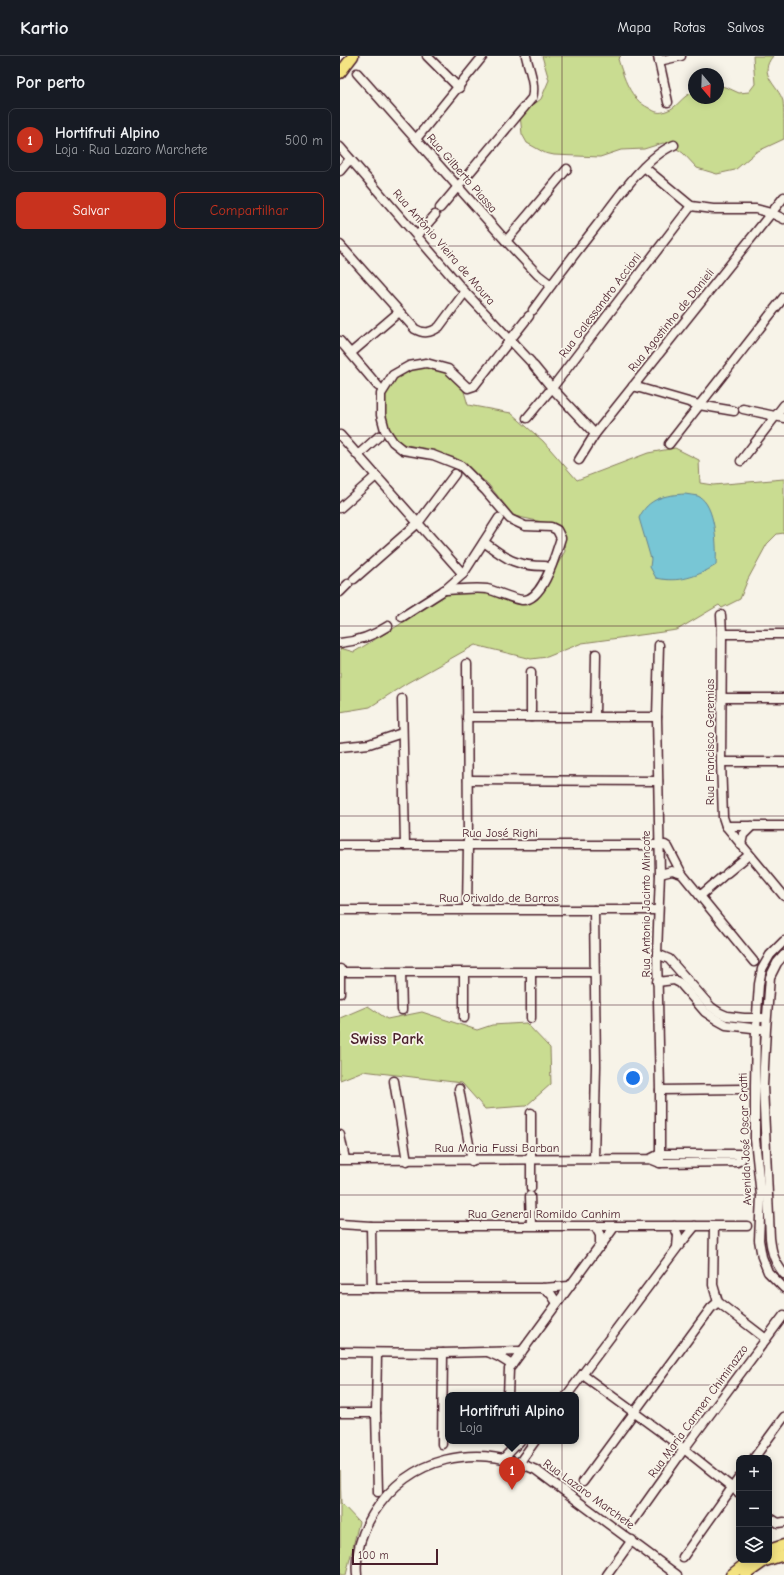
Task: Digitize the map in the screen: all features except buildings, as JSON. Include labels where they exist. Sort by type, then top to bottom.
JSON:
[{"type":"main road","points":[[340,73],[353,56]]},
{"type":"main road","points":[[772,1549],[784,1545]]},
{"type":"main road","points":[[745,1575],[765,1561],[784,1555]]},
{"type":"main road","points":[[731,1575],[746,1563]]},
{"type":"street","points":[[427,56],[458,88]]},
{"type":"street","points":[[416,139],[483,56]]},
{"type":"street","points":[[418,236],[532,98],[534,93],[533,85],[526,56]]},
{"type":"street","points":[[668,102],[658,58],[681,56]]},
{"type":"street","name":"Rua Gilberto Piassa","points":[[357,73],[506,241],[538,275],[551,285]]},
{"type":"street","points":[[444,590],[485,589],[523,600],[530,599],[535,595],[550,571],[561,538],[557,530],[551,527],[525,526],[510,519],[485,490],[461,466],[433,454],[403,450],[393,442],[385,430],[381,415],[381,394],[393,374],[409,366],[426,363],[448,369],[468,388],[474,386],[644,167],[663,150],[674,145]]},
{"type":"street","name":"Rua Antônio Vieira de Moura","points":[[340,147],[466,292],[595,434]]},
{"type":"street","points":[[341,166],[350,159]]},
{"type":"street","points":[[644,167],[692,206],[713,209],[756,209],[771,213],[784,219]]},
{"type":"street","points":[[506,241],[567,169]]},
{"type":"street","name":"Rua Agostinho de Danieli","points":[[579,460],[595,434],[784,197]]},
{"type":"street","name":"Rua Galessandro Accioni","points":[[527,418],[552,388],[692,206]]},
{"type":"street","points":[[340,245],[415,329],[423,333],[434,331],[439,327],[466,292]]},
{"type":"street","points":[[669,444],[784,297]]},
{"type":"street","points":[[351,353],[399,312]]},
{"type":"street","points":[[340,341],[378,386]]},
{"type":"street","points":[[634,386],[699,405],[734,411]]},
{"type":"street","points":[[741,461],[780,417],[784,405]]},
{"type":"street","points":[[743,409],[780,417]]},
{"type":"street","points":[[340,435],[463,574]]},
{"type":"street","points":[[358,455],[379,436]]},
{"type":"street","points":[[340,592],[418,523],[455,474]]},
{"type":"street","points":[[340,508],[376,476]]},
{"type":"street","points":[[402,617],[444,590],[463,574],[499,518]]},
{"type":"street","points":[[484,542],[507,559],[529,566],[545,566]]},
{"type":"street","name":"Rua Francisco Geremias","points":[[721,615],[722,807],[726,826],[784,896]]},
{"type":"street","points":[[340,643],[362,640],[388,626]]},
{"type":"street","points":[[722,634],[784,634]]},
{"type":"street","name":"Rua Antonio Jacinto Mincote","points":[[659,645],[657,717],[660,874],[657,954],[660,1159]]},
{"type":"street","points":[[595,716],[596,654]]},
{"type":"street","points":[[467,664],[467,909]]},
{"type":"street","points":[[530,672],[531,717]]},
{"type":"street","points":[[722,698],[784,698]]},
{"type":"street","points":[[402,699],[405,845]]},
{"type":"street","points":[[467,717],[657,717]]},
{"type":"street","points":[[340,750],[340,746],[369,744],[402,733]]},
{"type":"street","points":[[721,762],[784,762]]},
{"type":"street","points":[[468,780],[658,781]]},
{"type":"street","points":[[726,826],[784,826]]},
{"type":"street","points":[[741,845],[743,835],[752,826]]},
{"type":"street","points":[[659,844],[668,847],[682,874],[754,962]]},
{"type":"street","name":"Rua José Righi","points":[[340,845],[659,844]]},
{"type":"street","points":[[700,896],[749,855]]},
{"type":"street","points":[[660,860],[675,860]]},
{"type":"street","points":[[660,874],[672,871],[682,874]]},
{"type":"street","name":"Rua Orivaldo de Barros","points":[[340,910],[658,910]]},
{"type":"street","points":[[594,910],[596,1066],[594,1160]]},
{"type":"street","name":"Avenida José Oscar Gratti","points":[[784,941],[770,955],[762,969],[758,989],[756,1029],[755,1140],[760,1182],[759,1240],[762,1257],[768,1272],[784,1288]]},
{"type":"street","points":[[657,954],[669,959],[711,1007],[720,1013],[733,1016],[767,1018]]},
{"type":"street","name":"Avenida José Oscar Gratti","points":[[784,954],[777,963],[770,977],[763,1086],[770,1238],[772,1254],[777,1265],[784,1274]]},
{"type":"street","points":[[340,969],[340,993]]},
{"type":"street","points":[[340,972],[594,972]]},
{"type":"street","points":[[401,973],[402,1010]]},
{"type":"street","points":[[464,973],[464,1018]]},
{"type":"street","points":[[531,973],[531,1018]]},
{"type":"street","points":[[658,982],[674,980],[680,983],[705,1012],[726,1025],[766,1030]]},
{"type":"street","points":[[394,1081],[407,1161]]},
{"type":"street","points":[[459,1089],[472,1161]]},
{"type":"street","points":[[660,1090],[743,1089]]},
{"type":"street","points":[[531,1113],[531,1225]]},
{"type":"street","points":[[340,1135],[342,1160]]},
{"type":"street","points":[[736,1154],[739,1154],[742,1158],[737,1162],[660,1159],[736,1154]]},
{"type":"street","name":"Rua Maria Fussi Barban","points":[[342,1160],[472,1161],[660,1159]]},
{"type":"street","name":"Rua General Romildo Canhim","points":[[340,1224],[371,1226],[747,1226]]},
{"type":"street","points":[[371,1226],[372,1288]]},
{"type":"street","points":[[594,1254],[601,1240],[595,1226]]},
{"type":"street","points":[[508,1392],[508,1375],[512,1365],[569,1286],[606,1241],[615,1226]]},
{"type":"street","points":[[674,1226],[678,1236],[677,1248]]},
{"type":"street","points":[[569,1392],[695,1226]]},
{"type":"street","points":[[714,1227],[713,1285],[718,1302],[766,1339]]},
{"type":"street","points":[[340,1288],[543,1288],[569,1286]]},
{"type":"street","points":[[543,1288],[551,1294],[557,1302]]},
{"type":"street","points":[[583,1482],[711,1308],[718,1302]]},
{"type":"street","name":"Rua Maria Carmen Chiminazzo","points":[[633,1521],[784,1315]]},
{"type":"street","points":[[340,1352],[443,1353],[522,1351]]},
{"type":"street","points":[[487,1352],[512,1365]]},
{"type":"street","points":[[377,1353],[376,1413],[378,1492]]},
{"type":"street","points":[[442,1444],[443,1353]]},
{"type":"street","points":[[583,1375],[634,1412],[736,1491]]},
{"type":"street","points":[[340,1413],[376,1413]]},
{"type":"street","points":[[756,1455],[784,1417]]},
{"type":"street","points":[[504,1458],[517,1444]]},
{"type":"street","points":[[520,1462],[533,1444]]},
{"type":"street","name":"Rua Lazaro Marchete","points":[[357,1575],[358,1548],[366,1525],[381,1502],[400,1482],[414,1472],[436,1462],[471,1455],[504,1458],[520,1462],[536,1470],[678,1574]]},
{"type":"street","points":[[683,1557],[736,1482]]},
{"type":"street","points":[[772,1519],[778,1523],[784,1522]]},
{"type":"street","points":[[607,1575],[632,1540]]},
{"type":"green space","points":[[542,56],[621,56],[618,59],[625,80],[632,94],[642,104],[653,111],[664,112],[688,95],[688,104],[724,104],[724,87],[739,93],[749,92],[755,84],[753,56],[773,56],[767,69],[770,80],[783,101],[784,139],[756,152],[735,170],[717,174],[697,168],[683,153],[674,147],[663,143],[644,149],[621,150],[600,157],[554,155],[545,153],[527,143],[522,134],[520,115],[541,99],[549,80]]},
{"type":"green space","points":[[426,363],[448,369],[463,388],[468,405],[511,413],[543,441],[577,480],[648,453],[675,448],[699,460],[700,483],[713,485],[784,479],[784,533],[777,534],[767,544],[748,579],[740,599],[722,608],[719,605],[677,630],[582,643],[547,657],[531,659],[475,645],[407,683],[370,707],[340,712],[340,648],[354,652],[399,625],[440,594],[485,589],[523,603],[538,599],[565,551],[562,529],[552,524],[514,516],[488,484],[456,458],[393,442],[385,430],[381,394],[393,375]]},
{"type":"green space","points":[[368,1006],[387,1019],[422,1012],[477,1030],[492,1025],[526,1023],[550,1048],[551,1084],[526,1106],[485,1109],[462,1083],[363,1071],[340,1080],[340,1018]]},
{"type":"green space","points":[[340,1470],[341,1503],[359,1522],[346,1575],[340,1575]]},
{"type":"water","points":[[685,494],[698,496],[709,508],[714,527],[716,565],[702,573],[687,578],[672,580],[656,578],[650,567],[651,559],[639,518],[647,506],[652,502],[671,495]]},
{"type":"place","name":"Hortifruti Alpino","points":[[512,1490]]},
{"type":"district","name":"Swiss Park","points":[[387,1038]]}]
